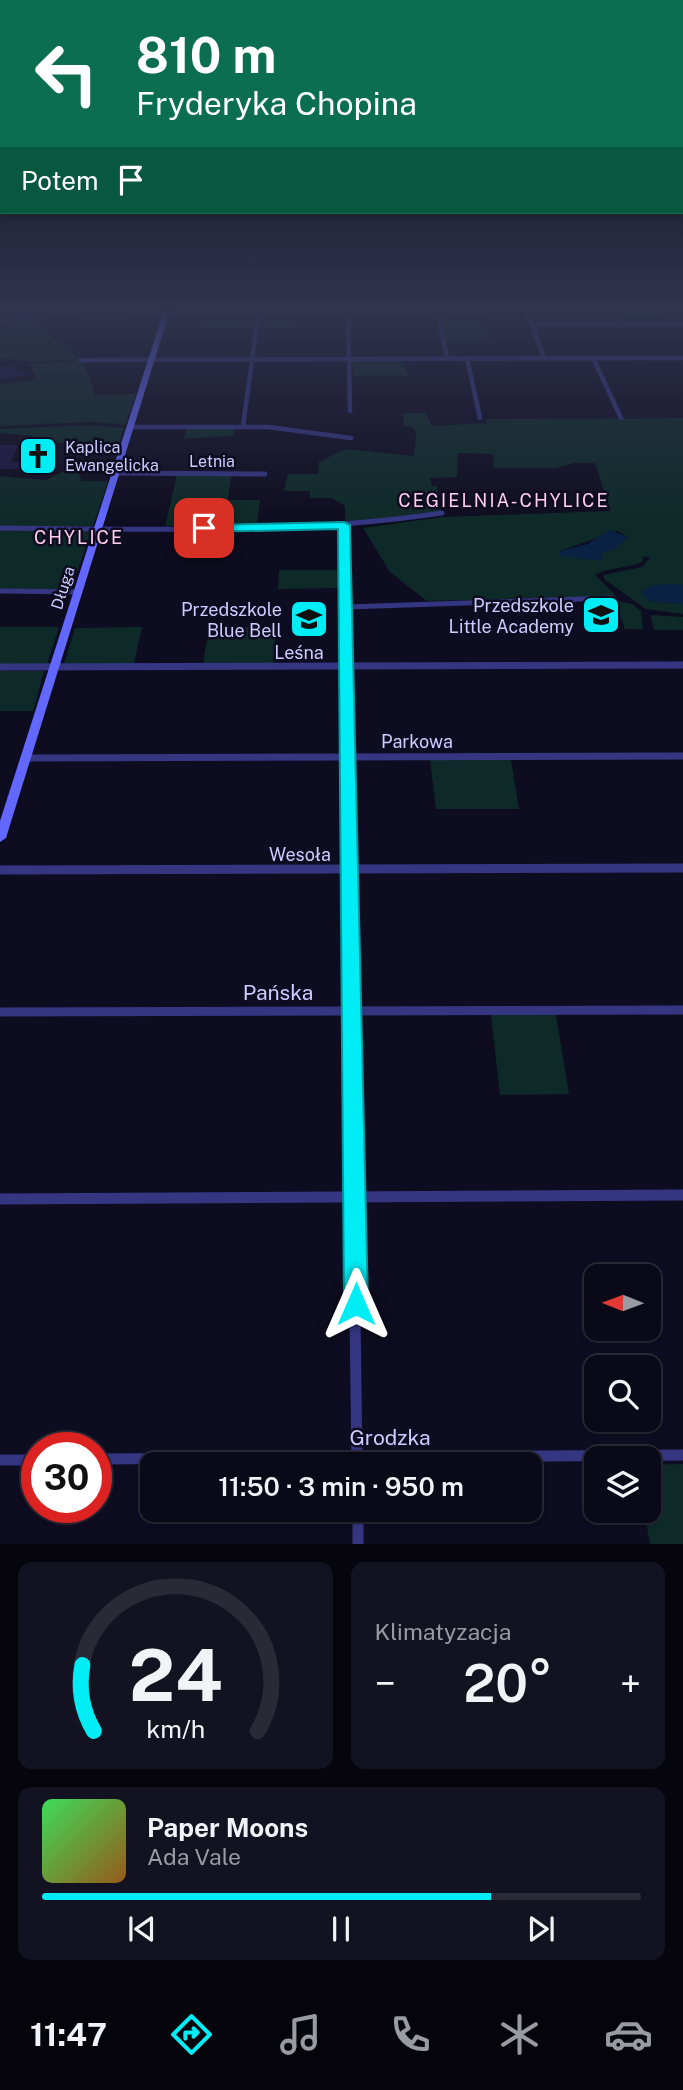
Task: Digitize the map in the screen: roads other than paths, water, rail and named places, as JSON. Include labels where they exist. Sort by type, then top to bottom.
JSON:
[{"type":"street","name":"Długa","points":[[0,838],[147,379]]},
{"type":"street","points":[[243,426],[249,379]]},
{"type":"street","points":[[349,379],[350,411]]},
{"type":"street","points":[[472,379],[480,418]]},
{"type":"street","points":[[603,379],[621,418]]},
{"type":"street","points":[[131,427],[243,426],[351,438]]},
{"type":"street","name":"Letnia","points":[[116,473],[265,474]]},
{"type":"street","points":[[0,528],[344,525],[442,513]]},
{"type":"street","points":[[344,525],[353,1010],[357,1452]]},
{"type":"street","points":[[0,592],[78,592]]},
{"type":"street","points":[[347,607],[611,598]]},
{"type":"street","name":"Leśna","points":[[0,667],[683,665]]},
{"type":"street","name":"Parkowa","points":[[26,758],[683,756]]},
{"type":"street","name":"Wesoła","points":[[0,870],[683,868]]},
{"type":"street","name":"Pańska","points":[[0,1012],[683,1010]]},
{"type":"street","points":[[0,1199],[683,1195]]},
{"type":"street","name":"Grodzka","points":[[542,1458],[683,1455]]},
{"type":"street","name":"Grodzka","points":[[112,1459],[140,1459]]},
{"type":"street","points":[[0,1460],[21,1460]]},
{"type":"street","points":[[358,1522],[358,1544]]},
{"type":"water","points":[[609,530],[628,537],[617,548],[601,553],[602,561],[559,556],[560,551],[588,544]]},
{"type":"water","points":[[654,585],[683,585],[683,604],[649,601],[640,592]]},
{"type":"place","name":"Kaplica Ewangelicka","points":[[38,456]]},
{"type":"place","name":"Przedszkole Little Academy","points":[[601,615]]},
{"type":"place","name":"Przedszkole Blue Bell","points":[[309,619]]},
{"type":"district","name":"CEGIELNIA-CHYLICE","points":[[504,500]]},
{"type":"district","name":"CHYLICE","points":[[79,537]]}]
